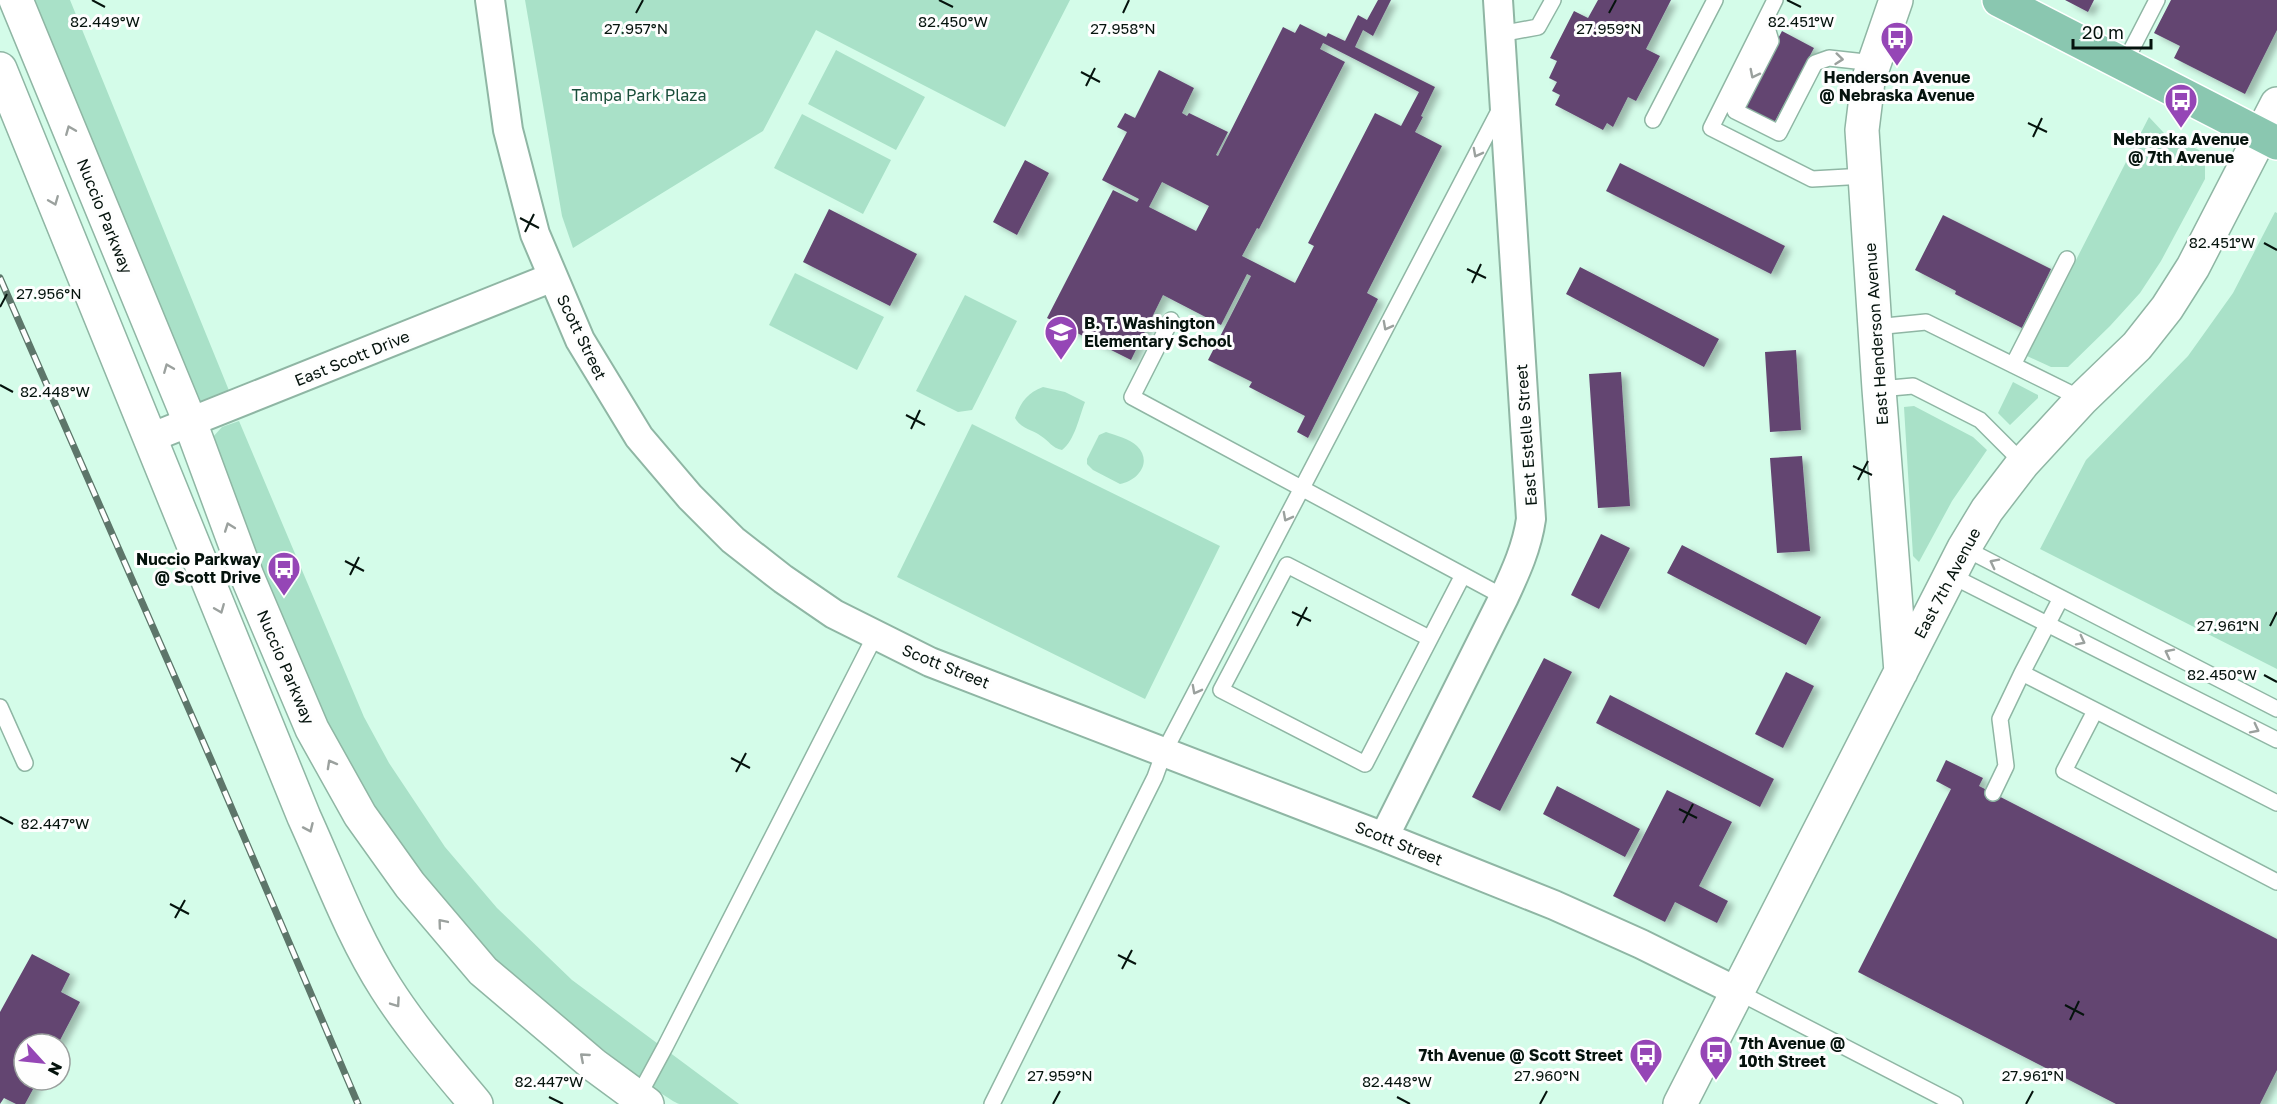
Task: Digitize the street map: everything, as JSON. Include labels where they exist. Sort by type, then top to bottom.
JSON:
[{"type":"main road","name":"Nuccio Parkway","points":[[16,0],[190,422],[247,576],[312,729],[360,815],[410,885],[483,971],[594,1065],[643,1100]]},
{"type":"main road","name":"East Henderson Avenue","points":[[1896,0],[1868,81],[1862,130],[1901,672]]},
{"type":"main road","points":[[2000,0],[2269,139]]},
{"type":"main road","points":[[0,69],[300,806],[349,918],[386,987],[417,1032],[476,1104]]},
{"type":"main road","name":"East 7th Avenue","points":[[1680,1104],[1957,562],[1987,510],[2023,463],[2082,399],[2137,346],[2167,308],[2269,139],[2277,104]]},
{"type":"street","name":"Scott Street","points":[[490,0],[508,130],[535,234],[580,340],[639,437],[690,497],[733,540],[783,579],[834,614],[930,662],[1554,905],[1738,992]]},
{"type":"street","name":"East Estelle Street","points":[[1384,837],[1504,597],[1528,540],[1531,519],[1498,0]]},
{"type":"street","name":"East Scott Drive","points":[[150,438],[553,278]]},
{"type":"lane","points":[[1500,34],[1538,27],[1553,0]]},
{"type":"lane","points":[[1653,120],[1715,0]]},
{"type":"lane","points":[[1775,0],[1710,128],[1812,179],[1865,176]]},
{"type":"lane","points":[[2124,64],[2157,0]]},
{"type":"lane","points":[[1765,21],[1771,41],[1735,111],[1779,133],[1815,63],[1829,58],[1874,63]]},
{"type":"lane","points":[[992,1104],[1155,777],[1164,752],[1504,101]]},
{"type":"lane","points":[[2013,365],[2067,259]]},
{"type":"lane","points":[[1171,320],[1132,397],[1504,597]]},
{"type":"lane","points":[[1875,327],[1926,322],[2082,399]]},
{"type":"lane","points":[[1879,389],[1913,386],[1980,420],[2023,463]]},
{"type":"lane","points":[[1957,562],[2061,598],[2277,709]]},
{"type":"lane","points":[[1957,562],[2047,624],[2277,740]]},
{"type":"lane","points":[[1429,638],[1287,565],[1221,690],[1365,764],[1463,575]]},
{"type":"lane","points":[[1993,794],[2006,766],[2000,719],[2061,598]]},
{"type":"lane","points":[[643,1100],[671,1037],[875,636]]},
{"type":"lane","points":[[2022,674],[2277,803]]},
{"type":"lane","points":[[0,707],[25,763]]},
{"type":"lane","points":[[2096,711],[2064,771],[2277,882]]},
{"type":"lane","points":[[1738,992],[1955,1104]]},
{"type":"green space","points":[[30,0],[70,0],[230,393],[204,402],[195,400]]},
{"type":"green space","name":"Tampa Park Plaza","points":[[525,0],[1070,0],[1005,127],[816,30],[763,131],[573,248],[562,216]]},
{"type":"green space","points":[[836,50],[925,97],[896,150],[808,104]]},
{"type":"green space","points":[[802,114],[891,160],[863,214],[774,168]]},
{"type":"green space","points":[[2149,117],[2164,133],[2199,150],[2205,160],[2205,179],[2161,261],[2140,293],[2068,367],[2051,367],[2027,356]]},
{"type":"green space","points":[[2275,212],[2277,213],[2277,669],[2040,549],[2086,460],[2188,356],[2233,293]]},
{"type":"green space","points":[[795,273],[884,317],[857,370],[769,325]]},
{"type":"green space","points":[[965,295],[1017,321],[972,410],[958,412],[916,391]]},
{"type":"green space","points":[[2013,382],[2038,395],[2038,398],[2010,425],[1998,413]]},
{"type":"green space","points":[[1043,387],[1065,392],[1085,402],[1073,434],[1062,450],[1023,427],[1015,418],[1025,399]]},
{"type":"green space","points":[[1914,406],[1973,437],[1987,450],[1952,501],[1919,562],[1913,556],[1904,407]]},
{"type":"green space","points":[[239,421],[364,717],[389,763],[445,847],[497,908],[572,980],[739,1104],[680,1104],[618,1061],[510,973],[443,902],[383,825],[334,741],[300,667],[212,438],[222,427]]},
{"type":"green space","points":[[972,424],[1220,546],[1145,699],[897,577]]},
{"type":"green space","points":[[1106,432],[1130,441],[1142,452],[1144,458],[1141,470],[1138,475],[1127,482],[1120,484],[1093,470],[1087,464],[1087,459],[1099,435]]},
{"type":"building","points":[[1378,0],[1391,0],[1373,36],[1363,30],[1355,47],[1435,87],[1415,132],[1442,146],[1367,293],[1378,299],[1308,438],[1297,432],[1305,416],[1249,387],[1252,382],[1208,360],[1251,276],[1247,274],[1221,325],[1163,295],[1131,360],[1047,318],[1113,190],[1137,202],[1139,199],[1102,180],[1127,132],[1117,127],[1125,113],[1135,118],[1159,70],[1194,88],[1182,113],[1187,116],[1189,113],[1228,132],[1216,155],[1218,156],[1283,27],[1295,33],[1300,24],[1326,37],[1328,33],[1345,41],[1358,15],[1367,20]],"holes":[[[1323,43],[1419,92],[1401,126],[1375,113],[1308,243],[1314,246],[1295,283],[1242,256],[1257,228],[1259,229],[1345,62],[1320,49]],[[1162,182],[1209,206],[1196,231],[1149,207]]]},
{"type":"building","points":[[1598,0],[1671,0],[1646,49],[1660,56],[1636,101],[1628,97],[1613,127],[1607,123],[1603,130],[1555,105],[1560,95],[1552,91],[1557,82],[1549,78],[1557,61],[1550,58],[1574,11],[1588,18]]},
{"type":"building","points":[[2065,0],[2094,0],[2088,12]]},
{"type":"building","points":[[2171,0],[2277,0],[2277,30],[2245,94],[2174,58],[2180,46],[2154,33]]},
{"type":"building","points":[[1782,31],[1814,48],[1774,123],[1743,107]]},
{"type":"building","points":[[1025,160],[1049,173],[1017,235],[993,222]]},
{"type":"building","points":[[1620,163],[1785,246],[1771,274],[1606,191]]},
{"type":"building","points":[[829,209],[917,254],[890,306],[803,262]]},
{"type":"building","points":[[1943,215],[2051,269],[2022,328],[1955,294],[1956,291],[1915,270]]},
{"type":"building","points":[[1580,267],[1719,339],[1704,367],[1566,294]]},
{"type":"building","points":[[1796,350],[1801,430],[1770,432],[1765,352]]},
{"type":"building","points":[[1621,372],[1630,506],[1598,508],[1589,374]]},
{"type":"building","points":[[1802,456],[1810,551],[1777,553],[1770,458]]},
{"type":"building","points":[[1601,534],[1630,548],[1599,609],[1571,595]]},
{"type":"building","points":[[1682,545],[1821,617],[1806,645],[1667,573]]},
{"type":"building","points":[[1544,658],[1572,672],[1500,811],[1472,797]]},
{"type":"building","points":[[1786,672],[1814,686],[1783,748],[1755,734]]},
{"type":"building","points":[[1610,695],[1774,779],[1760,807],[1596,723]]},
{"type":"building","points":[[1946,760],[1983,778],[1979,786],[2277,939],[2277,1070],[2260,1104],[2116,1104],[1858,972],[1951,789],[1936,781]]},
{"type":"building","points":[[1557,786],[1640,829],[1625,857],[1543,814]]},
{"type":"building","points":[[1667,790],[1732,822],[1699,886],[1728,901],[1717,923],[1675,902],[1665,922],[1613,896]]},
{"type":"building","points":[[32,954],[70,974],[61,992],[80,1002],[64,1032],[12,1032],[12,1092],[32,1092],[25,1104],[16,1104],[4,1098],[0,1104],[0,1012]]},
{"type":"railway","points":[[0,278],[212,762],[358,1104]]},
{"type":"place","name":"Henderson Avenue @ Nebraska Avenue","points":[[1897,67]]},
{"type":"place","name":"Nebraska Avenue @ 7th Avenue","points":[[2181,129]]},
{"type":"place","name":"B. T. Washington Elementary School","points":[[1061,361]]},
{"type":"place","name":"Nuccio Parkway @ Scott Drive","points":[[284,597]]},
{"type":"place","name":"7th Avenue @ 10th Street","points":[[1716,1081]]},
{"type":"place","name":"7th Avenue @ Scott Street","points":[[1646,1084]]}]
